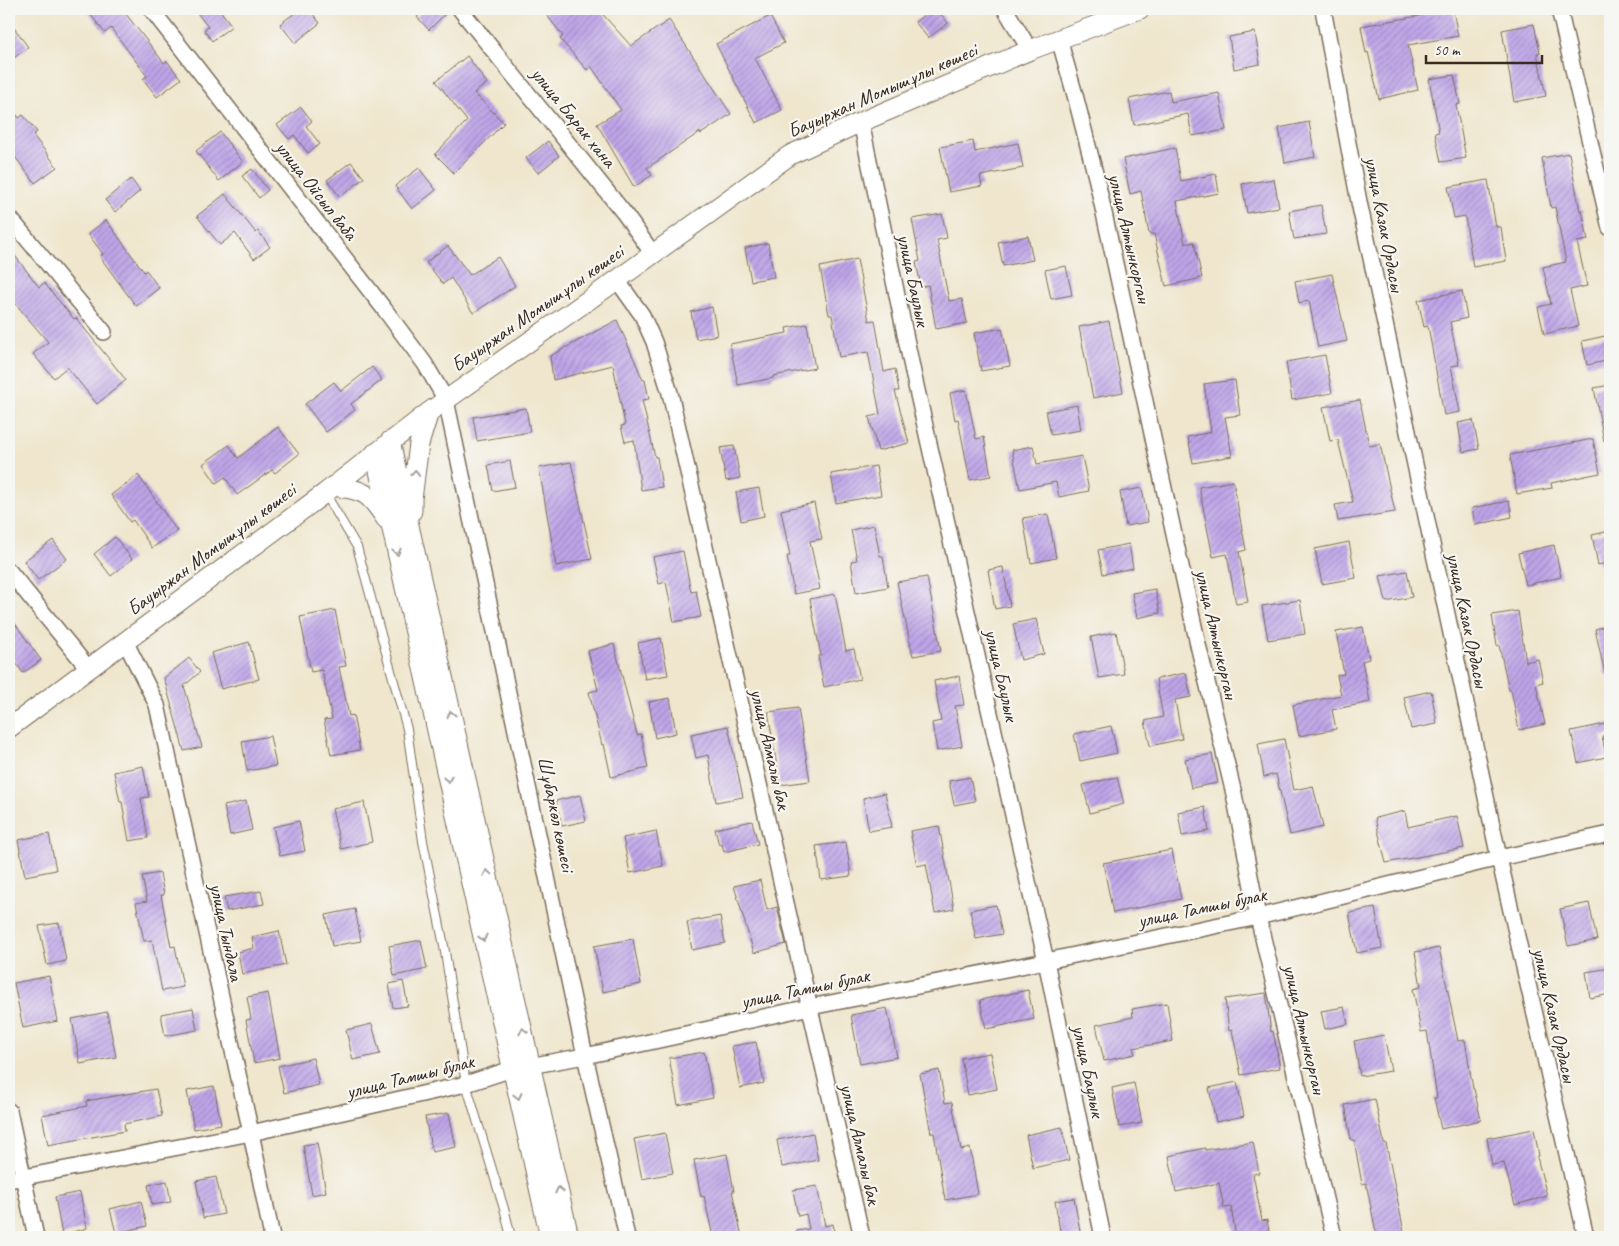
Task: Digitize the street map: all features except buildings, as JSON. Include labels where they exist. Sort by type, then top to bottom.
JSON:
[{"type":"street","name":"улица Ойсыл баба","points":[[150,9],[391,318],[425,364],[446,400]]},
{"type":"street","name":"улица Барак хана","points":[[460,9],[624,213],[653,254]]},
{"type":"street","points":[[1006,9],[1030,50]]},
{"type":"street","name":"Бауыржан Момышұлы көшесі","points":[[9,728],[330,489],[429,412],[618,280],[790,155],[861,122],[1030,50],[1140,9]]},
{"type":"street","name":"улица Казак Ордасы","points":[[1324,9],[1359,202],[1499,858],[1586,1237]]},
{"type":"street","points":[[1559,9],[1610,228]]},
{"type":"street","name":"улица Алтынкорган","points":[[1060,39],[1097,181],[1199,649],[1234,794],[1258,916],[1334,1237]]},
{"type":"street","name":"улица Баулык","points":[[861,122],[914,377],[1046,961],[1102,1237]]},
{"type":"street","points":[[9,218],[104,332]]},
{"type":"street","name":"улица Алмалы бак","points":[[618,280],[642,315],[654,342],[670,393],[862,1237]]},
{"type":"street","name":"Шұбаркөл көшесі","points":[[446,400],[585,1056],[627,1237]]},
{"type":"street","points":[[412,539],[412,498],[415,470],[419,444],[429,412]]},
{"type":"street","points":[[390,442],[412,539],[522,1068],[550,1237]]},
{"type":"street","points":[[375,453],[522,1068],[569,1237]]},
{"type":"street","points":[[330,489],[350,488],[364,492],[374,501],[391,526]]},
{"type":"street","points":[[9,571],[88,668]]},
{"type":"street","name":"улица Тындала","points":[[125,641],[157,705],[272,1237]]},
{"type":"street","name":"улица Тамшы булак","points":[[16,1179],[251,1133],[466,1084],[522,1068],[810,1007],[1046,961],[1258,916],[1499,858],[1610,834]]},
{"type":"street","points":[[9,1112],[16,1179],[36,1237]]},
{"type":"lane","points":[[330,489],[357,547],[407,729],[423,841],[444,946],[466,1084],[511,1237]]}]
